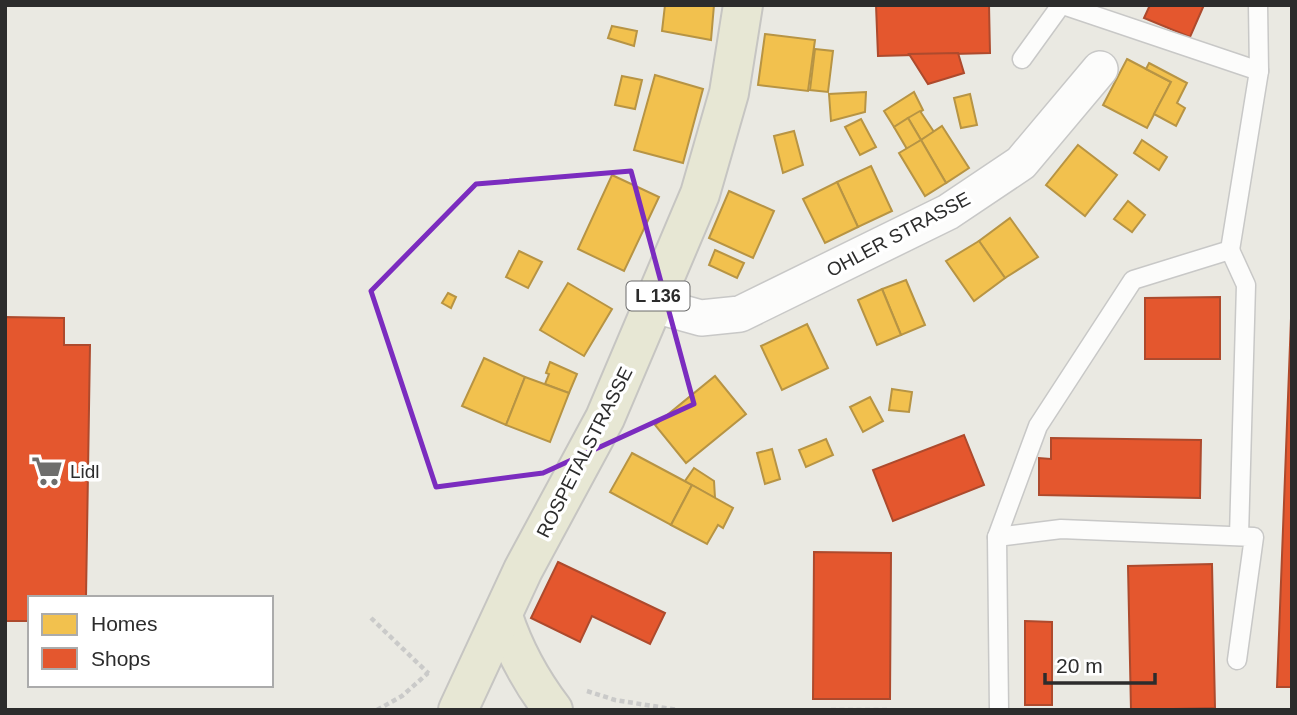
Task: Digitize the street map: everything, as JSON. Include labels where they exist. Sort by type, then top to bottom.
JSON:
[{"type":"main road","name":"ROSPETALSTRASSE","points":[[458,710],[523,570],[605,418],[700,194],[729,93],[743,5]]},
{"type":"main road","points":[[503,616],[512,644],[546,701]]},
{"type":"street","name":"OHLER STRASSE","points":[[654,305],[701,318],[740,314],[948,212],[1021,163],[1100,69]]},
{"type":"lane","points":[[1022,59],[1062,5],[1259,71]]},
{"type":"lane","points":[[1239,537],[1246,285],[1230,250],[1259,71],[1258,5]]},
{"type":"lane","points":[[999,710],[996,537],[1038,426],[1133,280],[1230,250]]},
{"type":"lane","points":[[996,537],[1061,529],[1254,537],[1237,660]]},
{"type":"path","points":[[371,618],[428,673]]},
{"type":"path","points":[[546,701],[560,675],[597,695],[678,710]]},
{"type":"path","points":[[831,710],[887,710]]},
{"type":"highlighted area","points":[[631,171],[694,404],[543,473],[436,487],[371,291],[476,184]]},
{"type":"building: Homes","points":[[665,5],[714,5],[711,40],[662,31]]},
{"type":"building: Homes","points":[[612,26],[637,31],[634,46],[608,38]]},
{"type":"building: Homes","points":[[765,34],[815,40],[808,91],[758,85]]},
{"type":"building: Homes","points":[[815,49],[833,51],[828,92],[810,90]]},
{"type":"building: Homes","points":[[1127,59],[1171,82],[1147,128],[1103,105]]},
{"type":"building: Homes","points":[[1149,63],[1187,83],[1177,103],[1185,108],[1176,126],[1154,114],[1171,82],[1146,69]]},
{"type":"building: Homes","points":[[655,75],[703,89],[683,163],[634,150]]},
{"type":"building: Homes","points":[[622,76],[642,80],[635,109],[615,105]]},
{"type":"building: Homes","points":[[866,92],[865,112],[831,121],[829,94]]},
{"type":"building: Homes","points":[[914,92],[923,110],[894,127],[884,111]]},
{"type":"building: Homes","points":[[970,94],[977,125],[961,128],[954,98]]},
{"type":"building: Homes","points":[[920,111],[934,132],[921,140],[908,118]]},
{"type":"building: Homes","points":[[908,118],[921,140],[907,149],[894,127]]},
{"type":"building: Homes","points":[[861,119],[876,147],[860,155],[845,127]]},
{"type":"building: Homes","points":[[942,126],[969,168],[946,183],[921,140]]},
{"type":"building: Homes","points":[[794,131],[803,165],[783,173],[774,136]]},
{"type":"building: Homes","points":[[921,140],[946,183],[925,196],[899,153]]},
{"type":"building: Homes","points":[[1142,140],[1167,157],[1159,170],[1134,153]]},
{"type":"building: Homes","points":[[1078,145],[1117,175],[1085,216],[1046,185]]},
{"type":"building: Homes","points":[[871,166],[892,211],[858,227],[837,182]]},
{"type":"building: Homes","points":[[612,175],[659,197],[624,271],[578,249]]},
{"type":"building: Homes","points":[[837,182],[858,227],[825,243],[803,199]]},
{"type":"building: Homes","points":[[729,191],[774,211],[753,258],[709,238]]},
{"type":"building: Homes","points":[[1128,201],[1145,215],[1132,232],[1114,219]]},
{"type":"building: Homes","points":[[1010,218],[1038,257],[1005,278],[979,241]]},
{"type":"building: Homes","points":[[979,241],[1005,278],[974,301],[946,261]]},
{"type":"building: Homes","points":[[715,250],[744,263],[737,278],[709,265]]},
{"type":"building: Homes","points":[[519,251],[542,262],[528,288],[506,277]]},
{"type":"building: Homes","points":[[906,280],[925,325],[901,335],[882,289]]},
{"type":"building: Homes","points":[[568,283],[612,309],[584,356],[540,330]]},
{"type":"building: Homes","points":[[882,289],[901,335],[877,345],[858,300]]},
{"type":"building: Homes","points":[[448,293],[456,297],[451,308],[442,303]]},
{"type":"building: Homes","points":[[807,324],[828,368],[782,390],[761,346]]},
{"type":"building: Homes","points":[[484,358],[525,377],[506,425],[462,406]]},
{"type":"building: Homes","points":[[550,362],[577,374],[569,393],[545,384]]},
{"type":"building: Homes","points":[[715,376],[746,414],[686,463],[655,425]]},
{"type":"building: Homes","points":[[525,377],[569,393],[550,442],[506,425]]},
{"type":"building: Homes","points":[[892,389],[912,392],[909,412],[889,410]]},
{"type":"building: Homes","points":[[870,397],[883,421],[863,432],[850,407]]},
{"type":"building: Homes","points":[[826,439],[833,455],[806,467],[799,450]]},
{"type":"building: Homes","points":[[772,449],[780,479],[765,484],[757,453]]},
{"type":"building: Homes","points":[[632,453],[692,485],[671,525],[610,492]]},
{"type":"building: Homes","points":[[694,468],[714,481],[715,498],[685,481]]},
{"type":"building: Homes","points":[[692,485],[733,508],[723,528],[718,525],[707,544],[671,525]]},
{"type":"building: Shops","points":[[876,5],[989,5],[990,53],[878,56]]},
{"type":"building: Shops","points":[[1150,5],[1204,5],[1190,37],[1144,18]]},
{"type":"building: Shops","points":[[958,53],[964,73],[928,84],[909,54]]},
{"type":"building: Shops","points":[[1292,292],[1292,687],[1277,687]]},
{"type":"building: Shops","points":[[1220,297],[1220,359],[1145,359],[1145,298]]},
{"type":"building: Shops","name":"Lidl","points":[[5,317],[64,318],[64,345],[90,345],[86,596],[28,596],[28,621],[5,621]]},
{"type":"building: Shops","points":[[964,435],[984,485],[893,521],[873,470]]},
{"type":"building: Shops","points":[[1051,438],[1201,440],[1200,498],[1039,495],[1039,458],[1051,459]]},
{"type":"building: Shops","points":[[814,552],[891,553],[890,699],[813,699]]},
{"type":"building: Shops","points":[[558,562],[665,613],[650,644],[592,616],[580,642],[531,618]]},
{"type":"building: Shops","points":[[1212,564],[1215,708],[1131,710],[1128,566]]},
{"type":"building: Shops","points":[[1025,621],[1052,622],[1052,705],[1025,705]]},
{"type":"place","name":"Lidl","points":[[47,471]]}]
